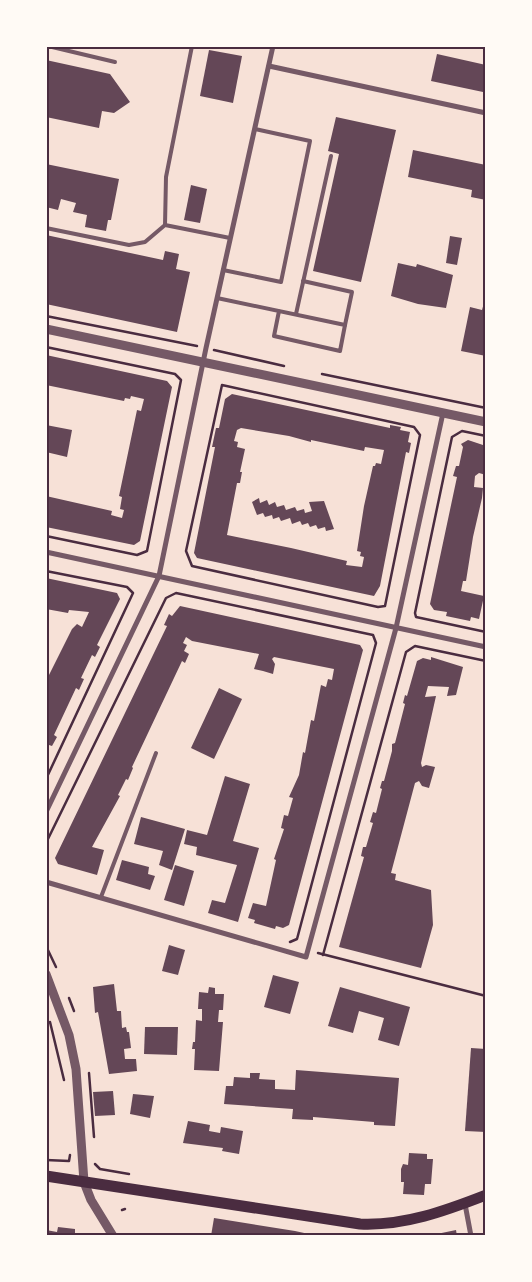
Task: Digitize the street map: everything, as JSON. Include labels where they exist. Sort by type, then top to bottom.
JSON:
[{"type":"main road","points":[[46,1176],[360,1224],[389,1224],[412,1220],[486,1195]]},
{"type":"street","points":[[46,812],[159,576],[206,348],[273,46]]},
{"type":"street","points":[[269,66],[486,112]]},
{"type":"street","points":[[46,330],[486,422]]},
{"type":"street","points":[[46,882],[306,957],[396,628],[443,413]]},
{"type":"street","points":[[46,552],[486,647]]},
{"type":"street","points":[[46,974],[69,1035],[76,1068],[84,1182],[91,1200],[113,1236]]},
{"type":"street","points":[[465,1203],[471,1236]]},
{"type":"lane","points":[[48,46],[115,62]]},
{"type":"lane","points":[[46,228],[129,244],[145,242],[165,225],[166,177],[192,46]]},
{"type":"lane","points":[[223,270],[281,282],[310,141],[255,129]]},
{"type":"lane","points":[[296,314],[331,156]]},
{"type":"lane","points":[[165,225],[230,238]]},
{"type":"lane","points":[[279,311],[274,336],[340,350],[352,292],[303,281]]},
{"type":"lane","points":[[217,298],[345,325]]},
{"type":"lane","points":[[101,897],[156,754]]},
{"type":"path","points":[[46,316],[206,348],[284,366]]},
{"type":"path","points":[[46,347],[175,374],[181,380],[147,551],[136,555],[46,536]]},
{"type":"path","points":[[313,372],[486,408]]},
{"type":"path","points":[[222,385],[414,426],[420,435],[385,606],[378,607],[192,566],[186,551],[222,385]]},
{"type":"path","points":[[486,436],[462,431],[452,437],[415,613],[416,616],[486,632]]},
{"type":"path","points":[[46,571],[127,587],[133,593],[46,779]]},
{"type":"path","points":[[46,844],[166,598],[176,593],[373,635],[376,643],[297,939],[290,942]]},
{"type":"path","points":[[323,954],[406,652],[415,646],[486,662]]},
{"type":"path","points":[[308,949],[486,996]]},
{"type":"path","points":[[49,1017],[64,1083]]},
{"type":"path","points":[[46,1160],[69,1161],[70,1153]]},
{"type":"path","points":[[94,1163],[100,1169],[135,1175]]},
{"type":"building","points":[[209,50],[242,56],[233,103],[200,96]]},
{"type":"building","points":[[437,54],[486,65],[483,92],[431,81]]},
{"type":"building","points":[[46,60],[110,74],[130,102],[114,113],[102,111],[99,128],[46,117]]},
{"type":"building","points":[[336,117],[396,130],[361,282],[313,271],[339,154],[328,151]]},
{"type":"building","points":[[413,150],[486,165],[486,200],[471,197],[472,190],[408,177]]},
{"type":"building","points":[[46,164],[119,179],[111,220],[108,220],[106,231],[85,227],[87,215],[73,212],[76,203],[61,199],[58,210],[46,207]]},
{"type":"building","points":[[191,185],[207,189],[200,223],[184,220]]},
{"type":"building","points":[[46,235],[163,260],[165,251],[179,254],[176,269],[190,272],[177,332],[46,304]]},
{"type":"building","points":[[450,236],[462,238],[457,265],[446,263]]},
{"type":"building","points":[[398,263],[416,267],[417,264],[453,275],[446,308],[418,304],[391,296]]},
{"type":"building","points":[[486,296],[486,356],[461,351],[470,307],[482,310]]},
{"type":"building","points":[[46,355],[167,381],[172,387],[140,541],[134,545],[46,527],[46,496],[112,511],[111,515],[122,518],[124,510],[120,509],[122,497],[119,496],[137,410],[141,411],[144,399],[131,396],[130,399],[125,398],[124,401],[46,385]]},
{"type":"building","points":[[232,394],[390,428],[390,425],[401,427],[400,430],[410,432],[408,442],[411,443],[409,453],[406,452],[380,586],[374,596],[197,558],[194,553],[215,447],[212,447],[216,428],[219,428],[225,399]],"holes":[[[241,428],[289,436],[311,442],[311,440],[364,451],[365,447],[384,450],[381,464],[376,463],[373,466],[364,506],[357,551],[361,552],[360,556],[364,557],[362,567],[346,565],[347,561],[227,535],[237,483],[240,483],[242,472],[240,472],[245,449],[237,447],[238,442],[234,441],[237,430]]]},
{"type":"building","points":[[46,425],[72,430],[67,457],[46,452]]},
{"type":"building","points":[[468,440],[486,446],[486,475],[479,473],[475,476],[474,487],[483,488],[482,498],[466,581],[463,581],[461,591],[484,596],[479,619],[471,617],[470,621],[446,616],[447,612],[434,610],[430,604],[457,477],[453,476],[456,466],[459,466],[463,447],[461,444]]},
{"type":"building","points":[[259,498],[260,503],[267,500],[269,505],[275,502],[277,507],[284,505],[286,510],[295,507],[297,511],[304,509],[305,513],[312,511],[309,502],[324,501],[334,529],[326,531],[325,527],[318,529],[316,525],[310,527],[308,523],[302,525],[300,521],[292,524],[290,518],[281,521],[279,517],[273,519],[272,515],[265,517],[263,513],[257,515],[252,502]]},
{"type":"building","points":[[46,578],[117,593],[120,599],[97,645],[100,647],[95,657],[92,655],[81,678],[84,679],[79,690],[76,688],[54,735],[57,737],[52,746],[49,745],[46,751],[46,681],[72,629],[77,624],[82,627],[89,612],[69,610],[68,613],[46,609]]},
{"type":"building","points":[[180,606],[360,645],[363,650],[289,925],[283,928],[276,926],[275,929],[254,923],[255,920],[248,918],[253,903],[266,906],[276,860],[274,859],[284,829],[281,828],[284,815],[288,816],[293,798],[289,797],[299,775],[311,720],[314,721],[321,685],[326,687],[328,679],[332,680],[334,669],[274,657],[272,659],[275,664],[273,674],[254,669],[259,654],[192,641],[186,637],[183,643],[187,645],[184,651],[189,654],[185,663],[182,661],[132,767],[128,780],[126,779],[118,795],[120,796],[92,847],[104,850],[97,875],[58,864],[55,858],[167,626],[164,625],[169,614],[172,616]]},
{"type":"building","points":[[431,657],[463,667],[456,695],[447,696],[449,687],[428,686],[425,697],[436,696],[421,763],[422,767],[426,765],[435,767],[429,788],[422,786],[419,781],[415,783],[391,873],[396,874],[395,880],[431,890],[433,925],[421,968],[339,947],[364,857],[361,856],[363,847],[366,847],[373,823],[370,822],[373,812],[376,813],[382,789],[380,788],[382,781],[384,781],[392,744],[395,743],[405,704],[403,703],[405,695],[407,696],[417,661],[423,658],[431,660]]},
{"type":"building","points":[[219,688],[242,699],[214,759],[191,748]]},
{"type":"building","points":[[225,776],[250,784],[233,841],[259,848],[238,922],[208,913],[212,900],[225,903],[237,865],[196,855],[197,847],[184,844],[187,830],[207,835]]},
{"type":"building","points":[[141,817],[185,829],[172,870],[159,865],[163,851],[134,844]]},
{"type":"building","points":[[122,860],[149,867],[148,874],[155,876],[150,890],[116,880]]},
{"type":"building","points":[[175,865],[194,871],[184,906],[164,900]]},
{"type":"building","points":[[169,945],[185,950],[178,975],[162,971]]},
{"type":"building","points":[[273,975],[299,982],[290,1014],[264,1007]]},
{"type":"building","points":[[114,984],[117,1011],[121,1011],[122,1028],[126,1027],[127,1032],[129,1032],[131,1048],[124,1049],[125,1059],[136,1059],[137,1071],[109,1074],[98,1012],[95,1013],[93,987]]},
{"type":"building","points":[[209,987],[215,988],[215,994],[224,994],[223,1010],[219,1010],[218,1022],[223,1022],[219,1071],[194,1070],[195,1049],[192,1049],[193,1042],[195,1042],[196,1020],[202,1021],[202,1009],[198,1009],[199,992],[208,993]]},
{"type":"building","points":[[340,987],[410,1007],[399,1046],[378,1040],[384,1018],[359,1011],[353,1033],[328,1026]]},
{"type":"building","points":[[145,1027],[178,1027],[177,1055],[144,1054]]},
{"type":"building","points":[[471,1048],[486,1049],[486,1132],[465,1131]]},
{"type":"building","points":[[296,1070],[399,1078],[395,1126],[374,1125],[374,1122],[313,1117],[313,1120],[292,1119],[293,1109],[224,1104],[226,1086],[233,1086],[234,1077],[250,1078],[250,1073],[260,1073],[259,1079],[275,1080],[275,1089],[295,1090]]},
{"type":"building","points":[[113,1091],[115,1115],[95,1116],[93,1092]]},
{"type":"building","points":[[133,1094],[154,1096],[150,1118],[130,1114]]},
{"type":"building","points":[[188,1121],[210,1125],[209,1131],[220,1133],[221,1127],[243,1131],[239,1154],[222,1151],[223,1148],[183,1143]]},
{"type":"building","points":[[409,1153],[427,1154],[427,1159],[433,1159],[431,1184],[425,1184],[424,1195],[403,1194],[404,1182],[401,1182],[401,1169],[403,1164],[408,1165]]},
{"type":"building","points":[[214,1218],[295,1231],[318,1236],[211,1236]]},
{"type":"building","points":[[58,1227],[75,1229],[75,1233],[79,1233],[78,1236],[46,1236],[46,1230],[57,1232]]},
{"type":"building","points":[[456,1230],[457,1236],[432,1236],[432,1235]]}]
